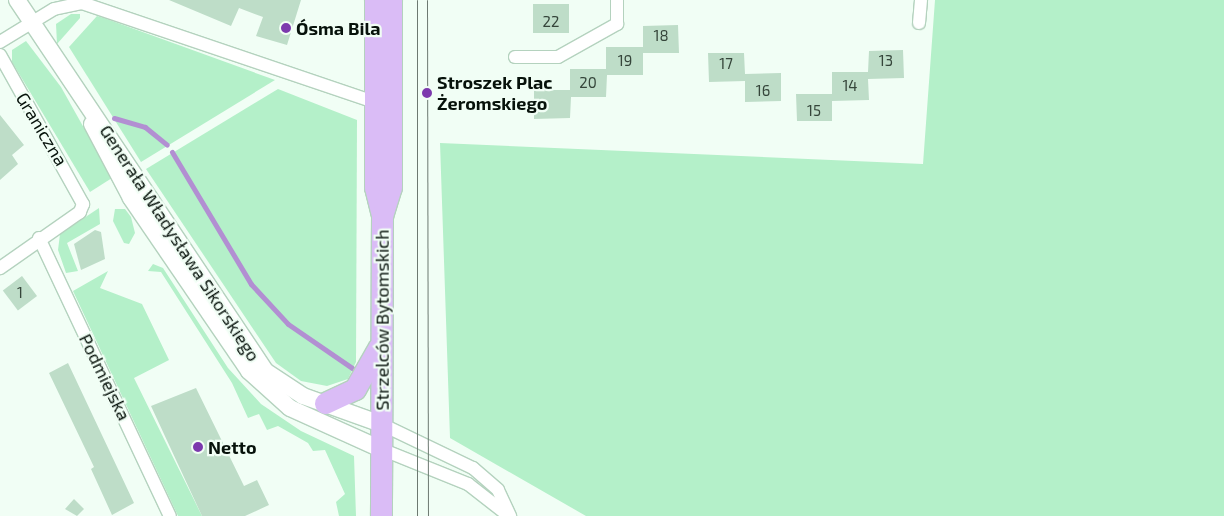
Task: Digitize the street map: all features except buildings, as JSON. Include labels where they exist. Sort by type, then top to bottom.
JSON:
[{"type":"highway","name":"Strzelców Bytomskich","points":[[375,0],[375,187],[382,216],[381,516]]},
{"type":"highway","name":"Strzelców Bytomskich","points":[[382,216],[391,187],[391,0]]},
{"type":"highway","points":[[325,403],[361,382],[382,342]]},
{"type":"street","name":"Generała Władysława Sikorskiego","points":[[17,0],[265,371],[281,385],[382,424]]},
{"type":"street","points":[[515,57],[558,57],[567,52],[617,24],[617,0]]},
{"type":"street","points":[[920,23],[921,0]]},
{"type":"street","points":[[0,42],[66,2],[95,6],[375,102]]},
{"type":"street","name":"Graniczna","points":[[0,55],[83,204],[80,212],[39,238]]},
{"type":"street","name":"Generała Władysława Sikorskiego","points":[[72,84],[130,198],[249,371],[290,408],[382,449]]},
{"type":"street","points":[[0,268],[39,238]]},
{"type":"street","name":"Podmiejska","points":[[39,238],[170,516]]},
{"type":"street","points":[[382,424],[473,468],[498,490],[510,516]]},
{"type":"street","points":[[382,449],[468,484],[510,516]]},
{"type":"green space","points":[[935,0],[1224,0],[1224,516],[586,516],[450,438],[440,143],[923,164]]},
{"type":"green space","points":[[71,14],[80,14],[80,18],[57,44],[56,24]]},
{"type":"green space","points":[[97,16],[275,80],[141,162],[69,47]]},
{"type":"green space","points":[[26,41],[61,87],[112,178],[90,192],[12,62],[12,50]]},
{"type":"green space","points":[[278,89],[357,120],[356,362],[348,379],[327,386],[301,381],[276,363],[146,169]]},
{"type":"green space","points":[[99,208],[100,224],[67,243],[78,271],[66,273],[58,250],[60,234]]},
{"type":"green space","points":[[115,209],[125,209],[131,217],[135,233],[129,244],[124,243],[113,221]]},
{"type":"green space","points":[[153,264],[163,268],[228,368],[261,404],[301,431],[354,456],[356,516],[339,516],[336,502],[345,494],[325,450],[313,451],[308,443],[278,426],[267,430],[259,414],[248,418],[232,383],[161,272],[148,271]]},
{"type":"green space","points":[[108,271],[100,288],[142,304],[169,360],[134,378],[202,516],[178,516],[73,291]]},
{"type":"waterway","points":[[114,118],[145,127],[167,145]]},
{"type":"waterway","points":[[172,152],[251,284],[288,324],[352,368]]},
{"type":"tram line","points":[[417,0],[417,516]]},
{"type":"tram line","points":[[427,0],[428,516]]},
{"type":"place","name":"Ósma Bila","points":[[286,28]]},
{"type":"place","name":"Stroszek Plac Żeromskiego","points":[[427,93]]},
{"type":"place","name":"Netto","points":[[198,447]]}]
